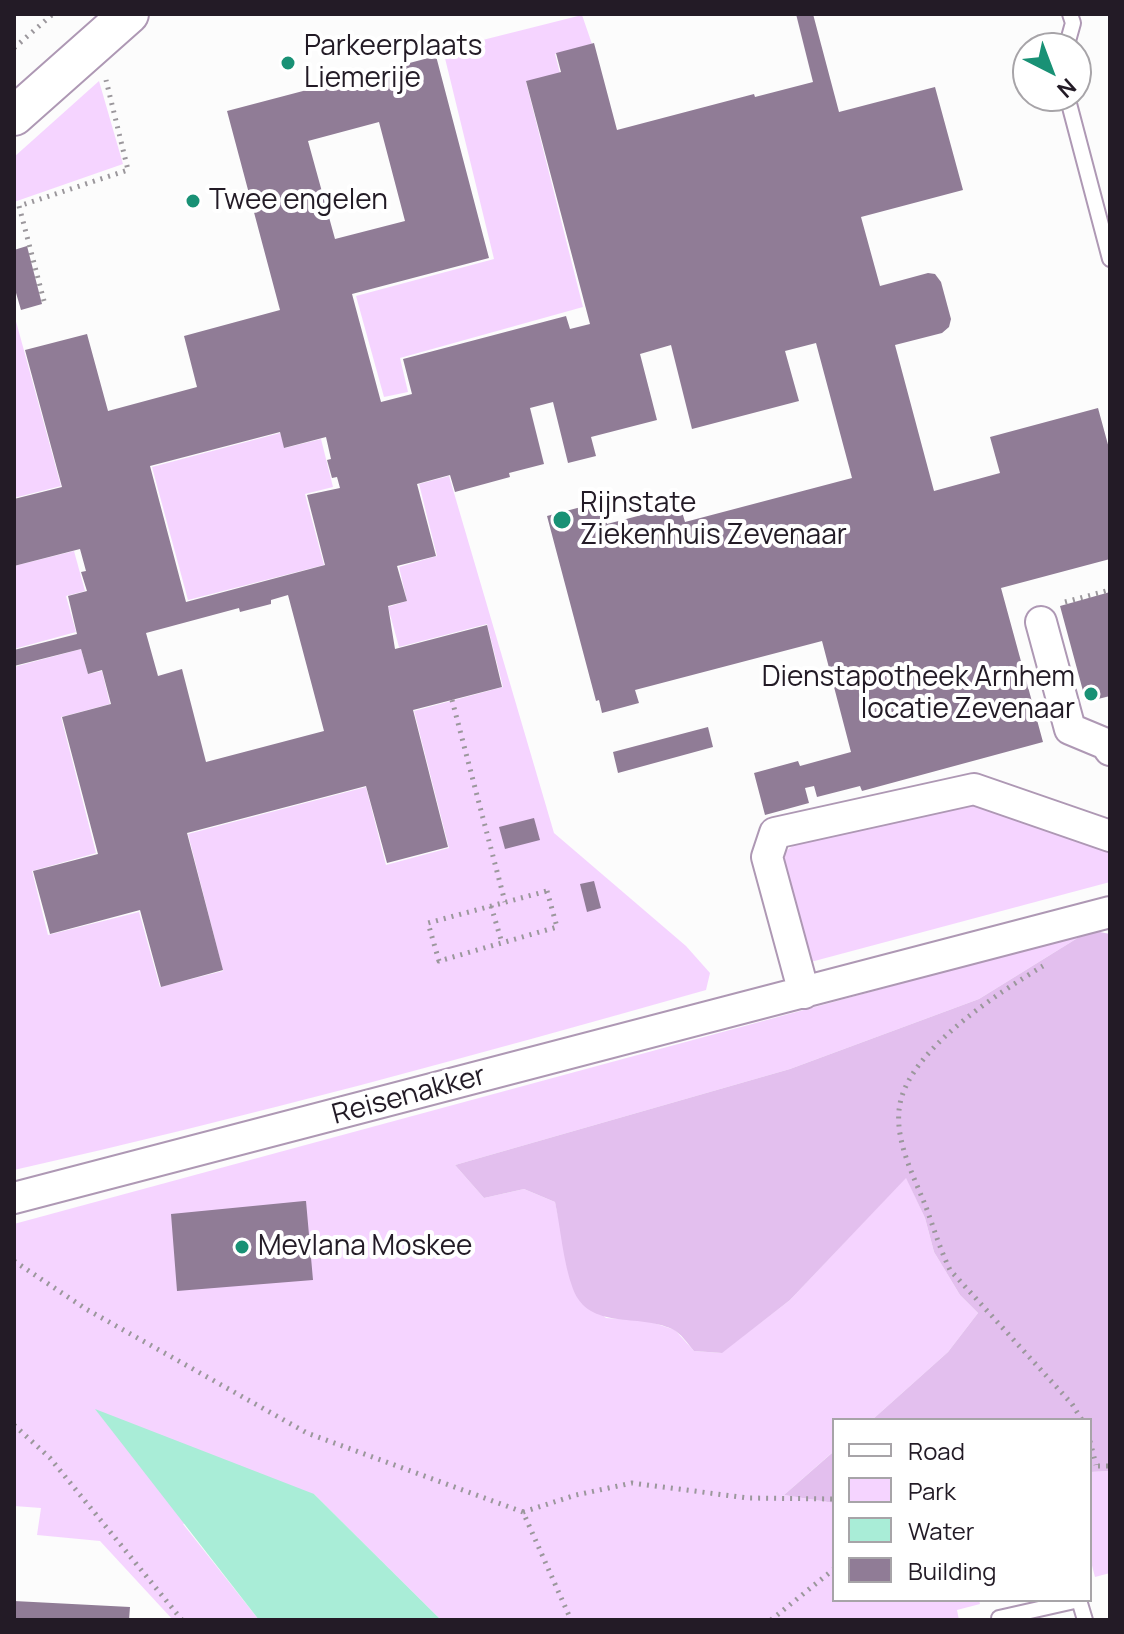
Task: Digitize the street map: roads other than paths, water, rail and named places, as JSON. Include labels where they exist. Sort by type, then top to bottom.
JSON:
[{"type":"street","points":[[14,116],[129,14]]},
{"type":"street","points":[[1041,622],[1070,729],[1106,744],[1110,750]]},
{"type":"street","points":[[804,993],[767,857],[775,833],[974,789],[1110,836]]},
{"type":"street","name":"Reisenakker","points":[[14,1198],[1110,912]]},
{"type":"lane","points":[[1071,112],[1110,259]]},
{"type":"lane","points":[[1000,1620],[1070,1602]]},
{"type":"water","points":[[95,1409],[314,1494],[441,1620],[259,1620]]},
{"type":"place","name":"Parkeerplaats Liemerije","points":[[288,63]]},
{"type":"place","name":"Twee engelen","points":[[193,201]]},
{"type":"place","name":"Rijnstate Ziekenhuis Zevenaar","points":[[562,520]]},
{"type":"place","name":"Dienstapotheek Arnhem locatie Zevenaar","points":[[1091,694]]},
{"type":"place","name":"Mevlana Moskee","points":[[242,1247]]}]
